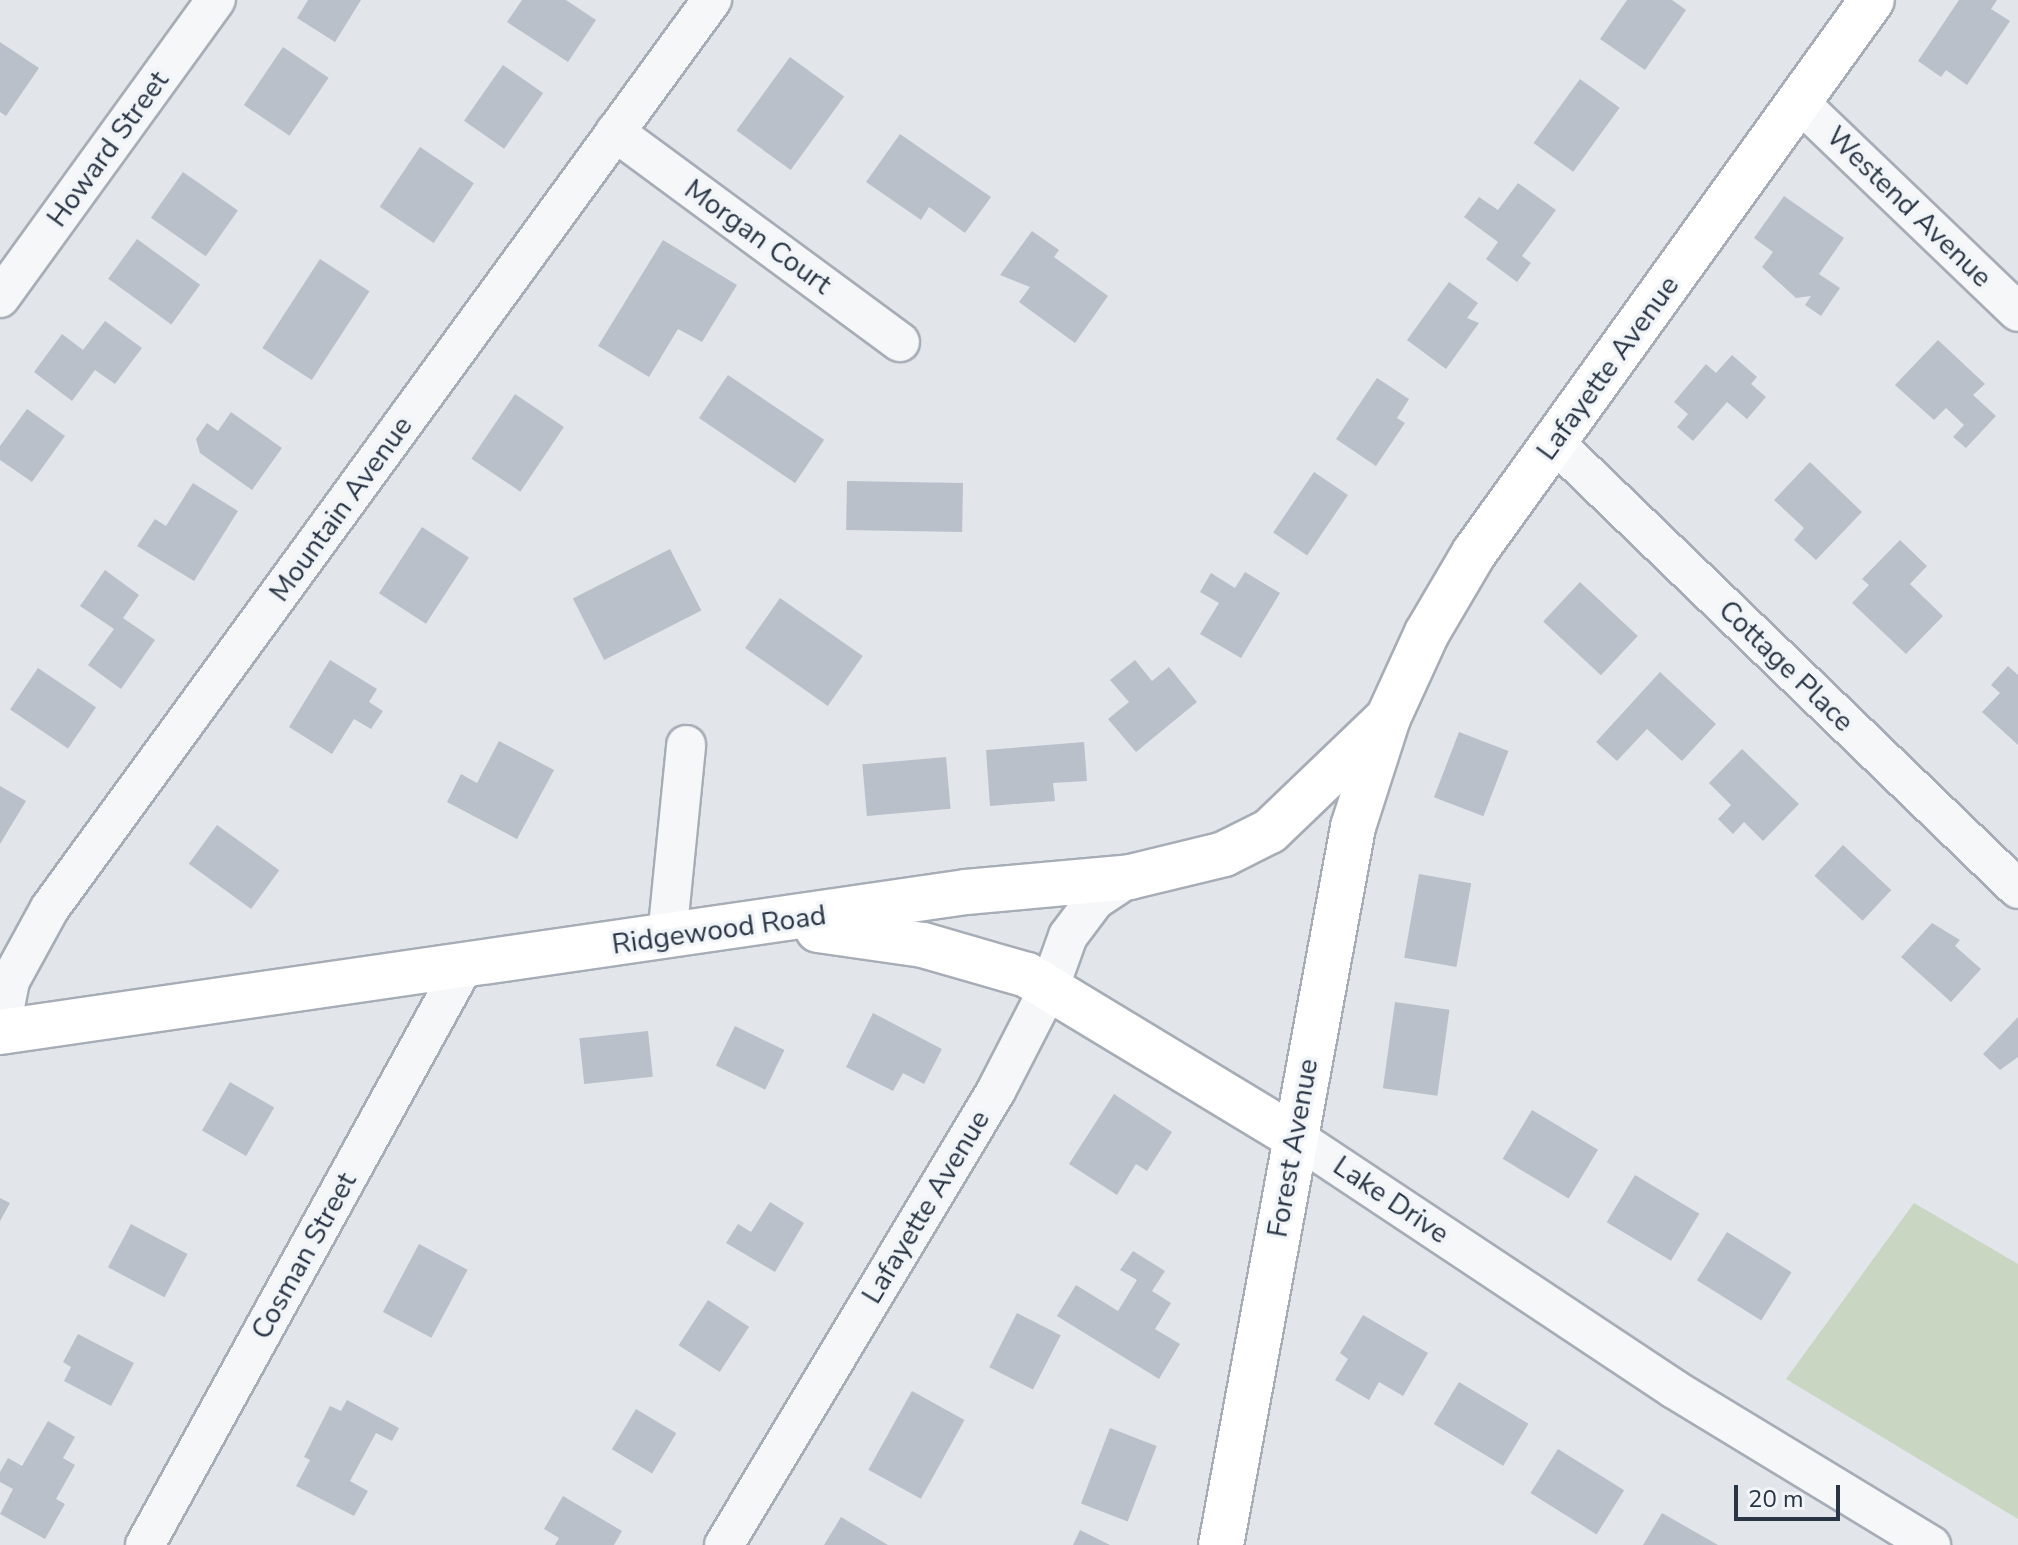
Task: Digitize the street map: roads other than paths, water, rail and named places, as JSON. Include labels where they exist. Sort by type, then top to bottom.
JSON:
[{"type":"main road","name":"Lafayette Avenue","points":[[1382,736],[1427,633],[1474,553],[1872,0]]},
{"type":"main road","name":"Ridgewood Road","points":[[0,1032],[772,924],[966,892],[1130,877],[1224,854],[1270,831],[1382,736]]},
{"type":"main road","name":"Forest Avenue","points":[[1221,1545],[1353,827],[1382,736]]},
{"type":"main road","name":"Lake Drive","points":[[772,924],[923,945],[996,964],[1050,986],[1295,1137]]},
{"type":"street","name":"Howard Street","points":[[0,298],[216,0]]},
{"type":"street","name":"Mountain Avenue","points":[[0,1032],[10,981],[50,908],[712,0]]},
{"type":"street","name":"Westend Avenue","points":[[1799,102],[2018,312]]},
{"type":"street","name":"Morgan Court","points":[[615,132],[900,342]]},
{"type":"street","name":"Cottage Place","points":[[1554,442],[2018,889]]},
{"type":"street","points":[[667,937],[686,745]]},
{"type":"street","name":"Lafayette Avenue","points":[[724,1545],[996,1091],[1050,986],[1082,914],[1130,877]]},
{"type":"street","name":"Cosman Street","points":[[145,1545],[463,967]]},
{"type":"street","name":"Lake Drive","points":[[1295,1137],[1674,1389],[1931,1545]]}]
